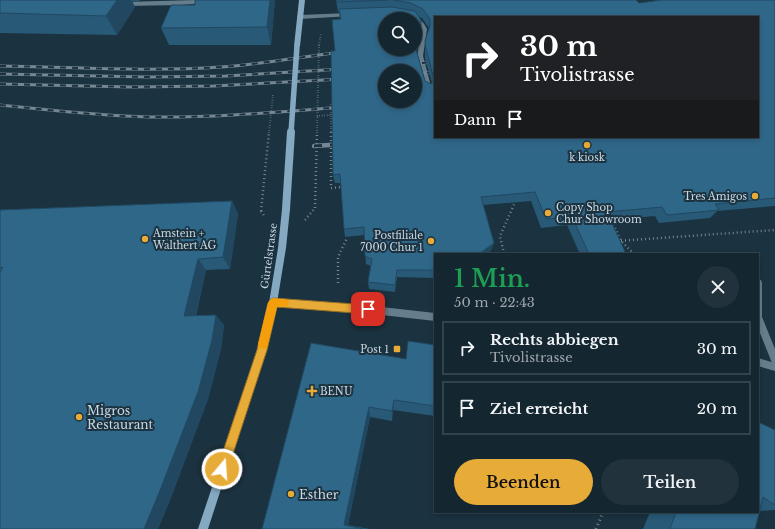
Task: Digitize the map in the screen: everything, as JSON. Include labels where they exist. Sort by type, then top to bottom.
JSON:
[{"type":"street","points":[[114,4],[178,4],[214,0]]},
{"type":"street","name":"Gürtelstrasse","points":[[203,529],[262,350],[273,303],[282,248],[286,209],[297,46],[302,0]]},
{"type":"street","points":[[175,10],[178,4]]},
{"type":"street","points":[[300,17],[353,15]]},
{"type":"street","points":[[422,26],[426,33],[422,46]]},
{"type":"street","points":[[421,56],[429,90]]},
{"type":"street","points":[[273,303],[355,308],[434,317]]},
{"type":"street","points":[[759,320],[775,360]]},
{"type":"street","points":[[759,362],[775,367]]},
{"type":"path","points":[[315,208],[319,45],[322,33]]},
{"type":"path","points":[[261,211],[273,93]]},
{"type":"path","points":[[338,103],[331,104],[331,188],[343,187]]},
{"type":"path","points":[[317,116],[331,115]]},
{"type":"path","points":[[342,180],[343,191]]},
{"type":"path","points":[[504,253],[500,236],[517,198]]},
{"type":"path","points":[[609,214],[621,241],[633,253]]},
{"type":"path","points":[[614,241],[775,230]]},
{"type":"path","points":[[338,284],[338,257],[346,238]]},
{"type":"path","points":[[596,529],[603,513]]},
{"type":"building","points":[[0,0],[117,0],[106,16],[0,13]]},
{"type":"building","points":[[195,0],[270,0],[267,27],[161,28],[171,5],[195,5]]},
{"type":"building","points":[[337,0],[389,0],[338,2]]},
{"type":"building","points":[[393,0],[636,0],[639,3],[661,0],[775,0],[775,198],[715,204],[719,210],[667,215],[662,207],[607,212],[626,253],[589,253],[572,217],[546,219],[535,192],[481,197],[494,243],[480,253],[434,253],[434,270],[397,270],[395,285],[368,282],[372,259],[365,256],[364,227],[344,229],[340,174],[333,175],[331,51],[335,51],[332,20],[341,19],[339,9],[392,7],[415,11],[416,12],[378,12],[378,56],[418,56],[420,64],[378,64],[378,108],[422,108],[422,70],[425,81],[431,84],[434,80],[425,41],[430,26],[430,19],[423,9],[411,3]]},
{"type":"building","points":[[232,201],[223,257],[198,259],[184,316],[216,315],[212,340],[198,392],[144,529],[0,529],[0,273],[3,267],[0,268],[0,210]]},
{"type":"building","points":[[408,341],[434,345],[434,406],[394,400],[392,411],[369,407],[344,525],[364,529],[262,529],[311,343],[406,359]]},
{"type":"building","points":[[759,422],[775,430],[775,505],[763,497],[759,513]]},
{"type":"building","points":[[676,513],[759,513],[755,529],[670,529]]},
{"type":"railway","points":[[0,66],[138,69],[221,67],[341,52]]},
{"type":"railway","points":[[410,64],[434,62]]},
{"type":"railway","points":[[0,74],[148,77],[226,76],[342,69]]},
{"type":"railway","points":[[422,73],[434,72]]},
{"type":"railway","points":[[0,84],[131,87],[214,86],[342,79]]},
{"type":"railway","points":[[0,105],[93,114],[149,117],[221,116],[343,107]]},
{"type":"railway","points":[[314,146],[344,144]]},
{"type":"slow traffic","points":[[263,344],[273,303],[284,303]]},
{"type":"place","name":"k kiosk","points":[[587,145]]},
{"type":"place","name":"Tres Amigos","points":[[755,196]]},
{"type":"place","name":"Copy Shop Chur Showroom","points":[[548,213]]},
{"type":"place","name":"Amstein + Walthert AG","points":[[145,239]]},
{"type":"place","name":"Postfiliale 7000 Chur 1","points":[[431,241]]},
{"type":"place","name":"Post 1","points":[[397,349]]},
{"type":"place","name":"BENU","points":[[312,391]]},
{"type":"place","name":"Migros Restaurant","points":[[79,417]]},
{"type":"place","name":"Esther","points":[[291,494]]},
{"type":"route","points":[[222,469],[262,350],[273,303],[368,309]]}]
